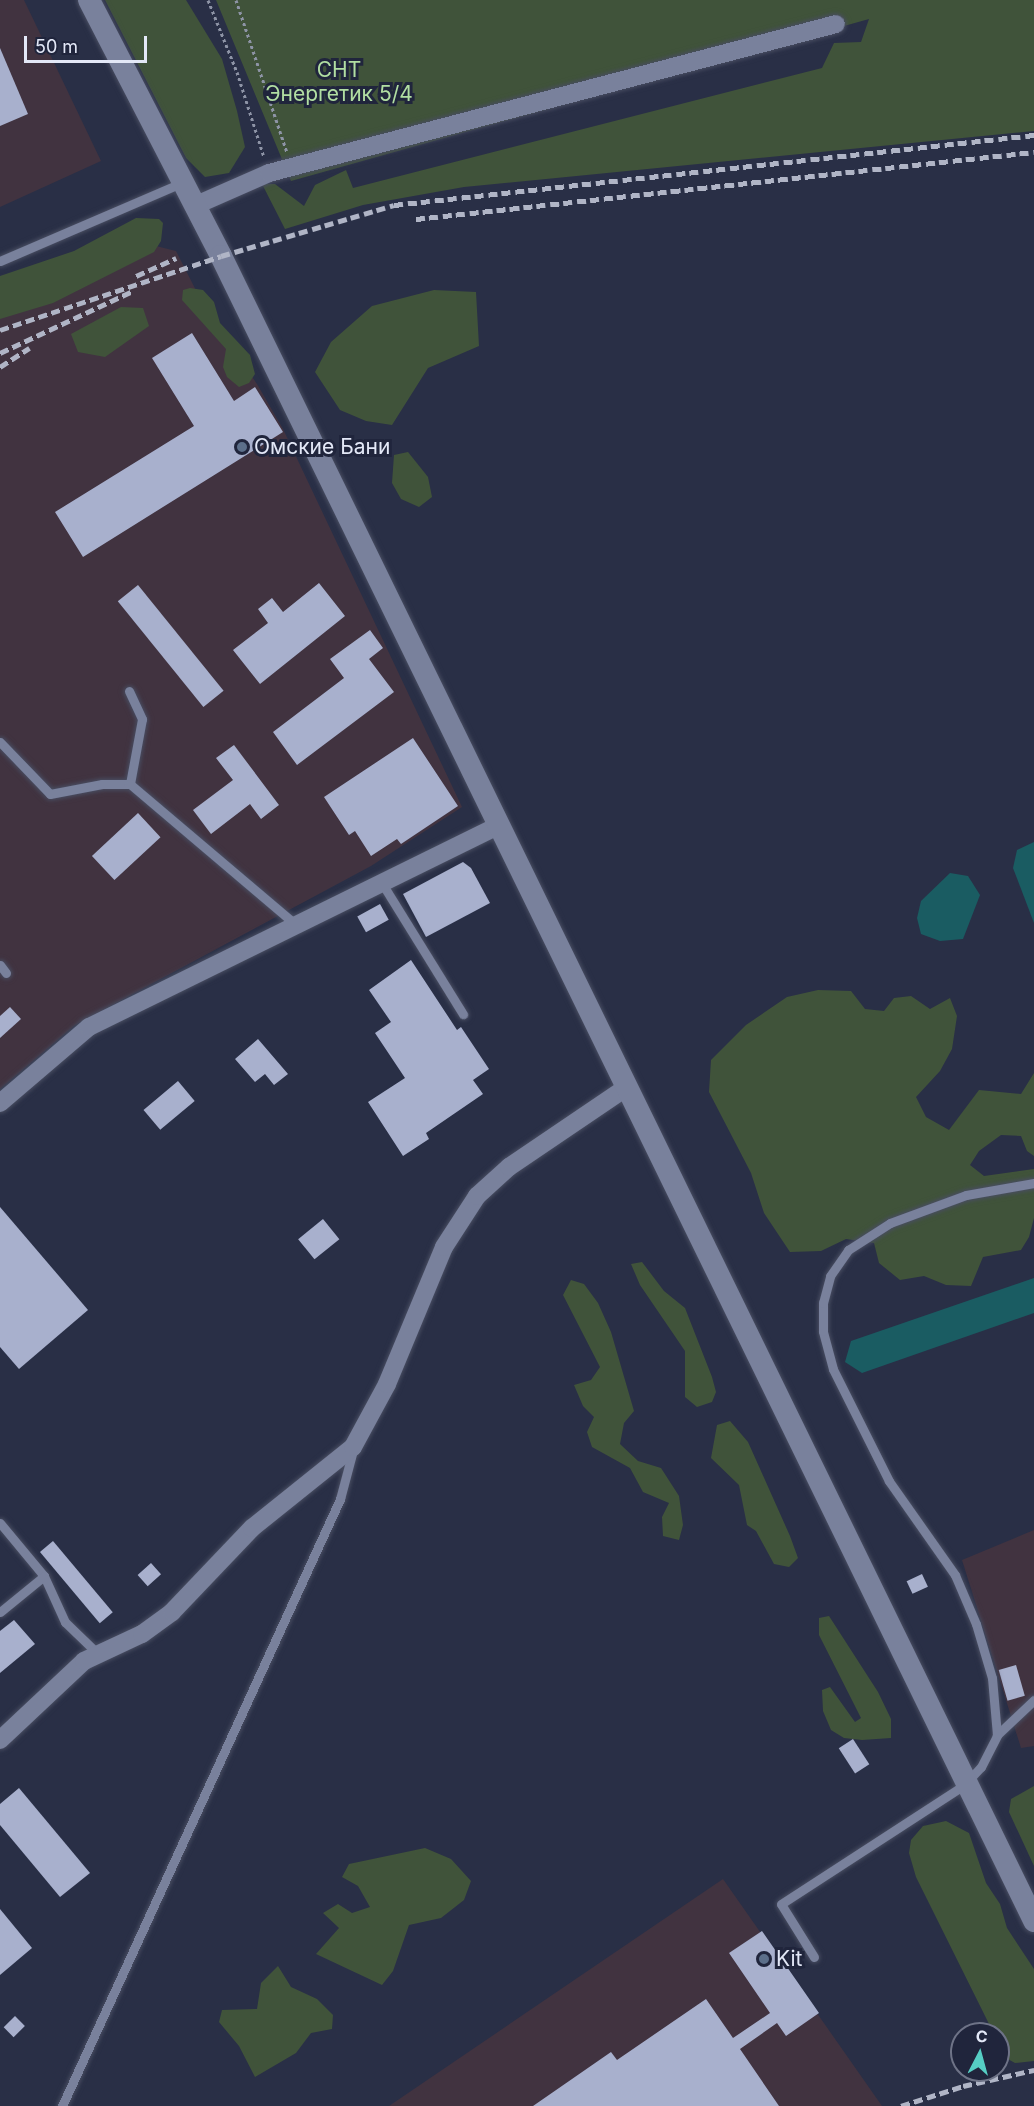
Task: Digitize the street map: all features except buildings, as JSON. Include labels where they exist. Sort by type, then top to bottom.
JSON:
[{"type":"street","points":[[89,0],[194,206],[500,825],[624,1089],[964,1785],[1034,1921]]},
{"type":"street","points":[[194,206],[269,173],[836,24]]},
{"type":"street","points":[[0,1103],[89,1027],[294,923],[383,885],[500,825]]},
{"type":"street","points":[[0,1740],[97,1653],[142,1634],[172,1612],[252,1528],[353,1447],[387,1384],[444,1247],[477,1196],[509,1167],[624,1089]]},
{"type":"lane","points":[[0,261],[181,183]]},
{"type":"lane","points":[[129,691],[142,719],[130,784]]},
{"type":"lane","points":[[0,742],[50,794],[102,784],[130,784],[294,923]]},
{"type":"lane","points":[[383,885],[463,1014]]},
{"type":"lane","points":[[997,1735],[992,1678],[976,1624],[955,1575],[890,1481],[833,1369],[823,1331],[823,1303],[830,1276],[848,1250],[890,1223],[966,1195],[1034,1183]]},
{"type":"lane","points":[[62,2106],[340,1499],[353,1447]]},
{"type":"lane","points":[[0,1523],[44,1576],[65,1622],[97,1653]]},
{"type":"lane","points":[[0,1612],[44,1576]]},
{"type":"lane","points":[[813,1957],[781,1904],[964,1785],[981,1767],[997,1735],[1034,1700]]},
{"type":"path","points":[[208,0],[237,72],[269,173]]},
{"type":"path","points":[[236,0],[292,168]]},
{"type":"shaded area","points":[[0,0],[24,0],[101,161],[0,207]]},
{"type":"shaded area","points":[[124,238],[176,251],[206,310],[257,384],[283,429],[462,807],[371,866],[75,1025],[0,1089],[0,286]]},
{"type":"shaded area","points":[[1034,842],[1034,923],[1013,868],[1017,850]]},
{"type":"shaded area","points":[[950,873],[968,876],[980,895],[963,939],[940,941],[921,934],[917,918],[921,901]]},
{"type":"shaded area","points":[[1034,1278],[1034,1313],[862,1373],[845,1362],[851,1341]]},
{"type":"shaded area","points":[[1034,1530],[1034,1746],[1021,1748],[962,1560]]},
{"type":"shaded area","points":[[723,1879],[882,2106],[389,2106]]},
{"type":"green space","points":[[105,0],[186,0],[222,59],[237,111],[245,147],[229,173],[205,177],[186,158]]},
{"type":"green space","name":"СНТ Энергетик 5/4","points":[[216,0],[1034,0],[1034,131],[464,187],[363,205],[285,229],[262,184],[275,184],[304,206],[315,185],[346,170],[353,188],[822,68],[834,43],[861,42],[869,19],[291,181]]},
{"type":"green space","points":[[136,218],[159,219],[163,223],[161,241],[154,252],[53,303],[0,319],[0,276],[74,251]]},
{"type":"green space","points":[[190,288],[203,290],[214,302],[220,323],[250,355],[255,374],[249,383],[239,387],[227,377],[223,367],[226,349],[182,300],[183,290]]},
{"type":"green space","points":[[434,290],[476,292],[479,346],[428,368],[392,425],[366,421],[340,410],[315,372],[331,342],[372,306]]},
{"type":"green space","points":[[121,307],[143,308],[149,326],[105,357],[78,352],[71,334]]},
{"type":"green space","points":[[408,452],[428,477],[432,497],[419,507],[401,499],[392,483],[394,455]]},
{"type":"green space","points":[[818,990],[851,991],[865,1009],[884,1011],[894,998],[911,996],[930,1009],[950,998],[957,1016],[952,1049],[940,1071],[916,1097],[926,1117],[949,1130],[979,1090],[1021,1094],[1034,1073],[1034,1156],[1027,1151],[1021,1136],[1001,1135],[979,1151],[970,1165],[984,1176],[1034,1169],[1034,1218],[1029,1237],[1021,1250],[983,1257],[971,1286],[946,1285],[924,1276],[900,1280],[879,1263],[874,1243],[846,1239],[821,1251],[790,1252],[764,1213],[751,1173],[709,1092],[711,1060],[746,1025],[787,997]]},
{"type":"green space","points":[[642,1262],[664,1291],[685,1308],[712,1377],[716,1392],[712,1402],[697,1407],[685,1397],[685,1351],[640,1285],[631,1264]]},
{"type":"green space","points":[[571,1280],[584,1284],[598,1303],[611,1332],[634,1411],[624,1423],[620,1444],[638,1461],[661,1468],[679,1496],[683,1525],[679,1540],[663,1536],[662,1517],[669,1503],[643,1492],[630,1468],[592,1447],[587,1432],[594,1417],[583,1406],[574,1385],[591,1380],[600,1367],[563,1295]]},
{"type":"green space","points":[[730,1421],[748,1442],[790,1536],[798,1558],[789,1567],[774,1564],[756,1531],[747,1525],[739,1485],[711,1458],[717,1425]]},
{"type":"green space","points":[[829,1616],[878,1692],[891,1719],[891,1738],[862,1740],[844,1738],[831,1730],[823,1711],[822,1690],[830,1687],[855,1722],[861,1718],[819,1635],[819,1618]]},
{"type":"green space","points":[[1034,1786],[1034,1866],[1009,1812],[1011,1799]]},
{"type":"green space","points":[[946,1821],[969,1833],[986,1883],[1000,1904],[1007,1928],[1034,1969],[1034,2061],[1015,2063],[1010,2060],[1010,2022],[988,2022],[916,1877],[909,1853],[911,1840],[923,1826]]},
{"type":"green space","points":[[425,1848],[451,1859],[471,1881],[464,1900],[441,1918],[409,1925],[393,1971],[382,1985],[316,1954],[339,1928],[323,1913],[338,1904],[352,1913],[370,1907],[358,1886],[342,1877],[349,1864]]},
{"type":"green space","points":[[278,1966],[291,1987],[317,1999],[333,2015],[332,2029],[311,2033],[296,2053],[255,2077],[239,2046],[219,2022],[222,2010],[257,2009],[261,1983]]},
{"type":"railway","points":[[0,330],[221,256],[394,205],[1034,135]]},
{"type":"railway","points":[[416,219],[1034,152]]},
{"type":"railway","points":[[136,276],[176,258]]},
{"type":"railway","points":[[0,353],[133,291]]},
{"type":"railway","points":[[0,367],[29,348]]},
{"type":"railway","points":[[901,2106],[963,2086],[1034,2070]]},
{"type":"place","name":"Омские Бани","points":[[242,447]]},
{"type":"place","name":"Kit","points":[[764,1959]]}]
